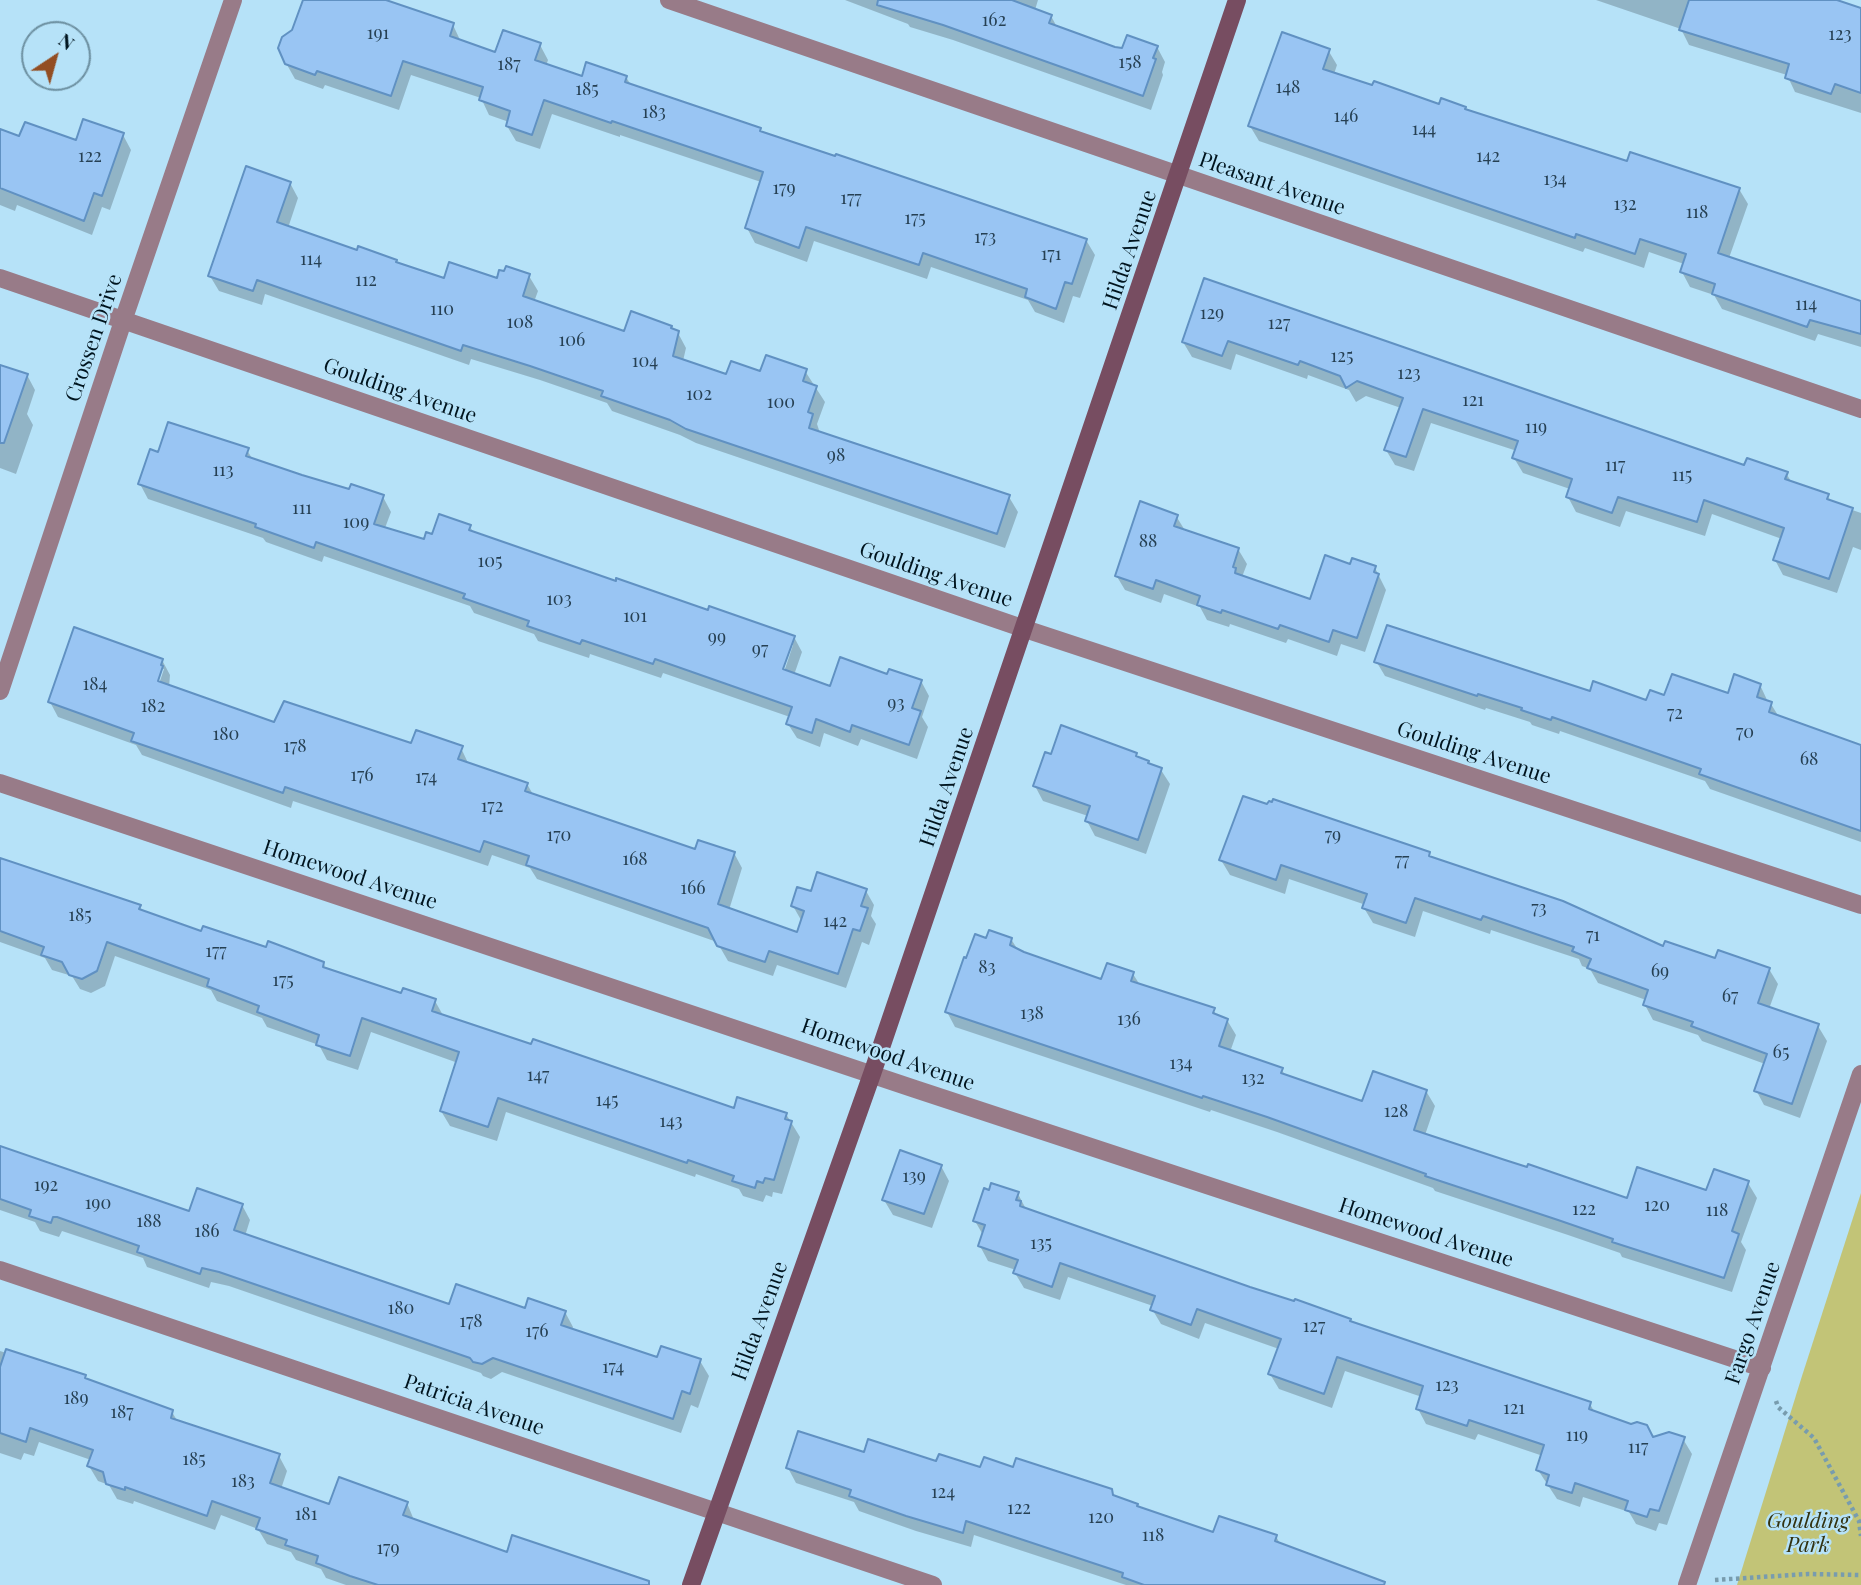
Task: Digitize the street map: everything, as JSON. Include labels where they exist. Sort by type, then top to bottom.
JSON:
[{"type":"street","name":"Crossen Drive","points":[[0,691],[233,0]]},
{"type":"street","name":"Pleasant Avenue","points":[[670,0],[1861,408]]},
{"type":"street","name":"Hilda Avenue","points":[[691,1585],[872,1074],[1237,0]]},
{"type":"street","name":"Goulding Avenue","points":[[0,278],[1025,629],[1861,905]]},
{"type":"street","name":"Homewood Avenue","points":[[0,783],[1762,1368]]},
{"type":"street","name":"Fargo Avenue","points":[[1688,1583],[1861,1074]]},
{"type":"street","name":"Patricia Avenue","points":[[0,1270],[933,1585]]},
{"type":"path","points":[[1762,1368],[1778,1407],[1814,1438],[1859,1521],[1861,1536]]},
{"type":"path","points":[[1688,1583],[1808,1574],[1861,1575]]},
{"type":"green space","name":"Goulding Park","points":[[1861,1193],[1861,1585],[1737,1585],[1802,1376]]},
{"type":"building","points":[[303,0],[386,0],[454,23],[450,36],[495,52],[503,30],[541,43],[535,60],[582,76],[586,62],[627,76],[625,82],[761,128],[760,131],[1087,239],[1072,284],[1065,282],[1056,309],[1025,297],[1027,289],[923,253],[919,265],[806,227],[799,248],[745,228],[763,172],[544,100],[532,135],[506,126],[510,111],[479,100],[483,87],[403,61],[391,96],[317,71],[315,75],[285,64],[278,48],[282,37],[292,30]]},
{"type":"building","points":[[878,0],[1012,0],[1052,15],[1049,23],[1115,47],[1122,48],[1127,35],[1158,46],[1153,58],[1156,59],[1143,96],[943,25],[877,5]]},
{"type":"building","points":[[1689,0],[1837,0],[1861,8],[1861,93],[1835,84],[1831,94],[1785,78],[1789,64],[1679,30]]},
{"type":"building","points":[[1282,32],[1330,49],[1323,69],[1372,85],[1374,81],[1439,104],[1441,98],[1466,107],[1465,109],[1627,161],[1630,152],[1740,188],[1718,253],[1861,301],[1861,334],[1810,320],[1807,327],[1712,294],[1715,284],[1680,272],[1686,254],[1640,239],[1635,254],[1576,234],[1575,238],[1248,126]]},
{"type":"building","points":[[83,119],[124,133],[102,196],[94,193],[84,221],[0,188],[0,129],[19,136],[25,122],[76,140]]},
{"type":"building","points":[[246,166],[291,182],[277,222],[357,250],[358,246],[444,278],[449,262],[497,278],[499,270],[504,271],[506,266],[530,274],[523,296],[624,331],[631,311],[672,326],[671,328],[679,331],[673,356],[726,374],[731,361],[760,371],[766,355],[807,369],[803,381],[817,386],[808,412],[813,414],[809,428],[1010,495],[997,534],[686,429],[670,420],[601,396],[603,391],[530,366],[463,345],[461,351],[257,280],[253,291],[208,276]]},
{"type":"building","points":[[1204,278],[1744,465],[1747,458],[1788,472],[1785,479],[1829,494],[1827,499],[1853,508],[1829,579],[1773,560],[1784,528],[1704,500],[1697,522],[1618,497],[1612,513],[1566,497],[1572,479],[1512,458],[1518,441],[1423,409],[1406,457],[1384,450],[1403,398],[1357,381],[1346,388],[1340,376],[1300,361],[1298,365],[1228,341],[1222,356],[1182,342]]},
{"type":"building","points":[[0,365],[28,374],[4,443],[0,443]]},
{"type":"building","points":[[168,422],[249,448],[246,456],[302,475],[349,489],[351,484],[384,495],[374,524],[424,539],[426,532],[432,534],[439,514],[471,525],[469,530],[616,581],[616,578],[708,610],[709,606],[795,636],[783,669],[830,686],[840,657],[887,674],[889,669],[922,680],[912,708],[921,711],[909,745],[852,725],[850,732],[816,719],[812,733],[786,724],[792,707],[655,659],[653,664],[582,640],[580,644],[527,626],[529,621],[463,598],[465,594],[316,542],[314,548],[255,527],[256,524],[138,484],[150,449],[158,452]]},
{"type":"building","points":[[1140,501],[1178,515],[1174,526],[1239,548],[1233,567],[1236,568],[1235,573],[1310,599],[1325,555],[1350,564],[1352,558],[1376,566],[1374,572],[1379,574],[1357,638],[1333,630],[1329,642],[1280,625],[1278,629],[1222,610],[1221,613],[1197,605],[1200,596],[1156,580],[1153,589],[1115,576]]},
{"type":"building","points":[[1387,625],[1590,691],[1593,681],[1646,700],[1650,690],[1664,695],[1672,674],[1728,693],[1734,674],[1761,684],[1757,697],[1772,702],[1769,712],[1861,745],[1861,831],[1699,774],[1701,769],[1552,717],[1551,720],[1521,710],[1522,708],[1374,662]]},
{"type":"building","points":[[74,627],[163,659],[158,681],[274,722],[284,701],[411,743],[416,730],[463,746],[458,759],[528,783],[525,791],[695,849],[698,840],[735,852],[718,904],[797,932],[804,911],[791,906],[797,887],[811,891],[817,872],[867,889],[861,906],[868,908],[860,931],[853,929],[838,974],[769,951],[765,962],[717,946],[708,928],[526,865],[529,856],[484,841],[480,852],[285,787],[283,793],[131,741],[134,733],[48,702]]},
{"type":"building","points":[[1061,725],[1137,753],[1136,756],[1162,768],[1138,840],[1085,821],[1090,806],[1033,786],[1045,752],[1051,754]]},
{"type":"building","points":[[1243,796],[1267,804],[1273,799],[1430,852],[1429,856],[1563,901],[1663,946],[1665,941],[1715,958],[1718,950],[1770,968],[1758,1003],[1819,1024],[1792,1104],[1754,1091],[1767,1054],[1691,1026],[1693,1022],[1643,1005],[1648,990],[1587,968],[1591,959],[1572,951],[1574,947],[1483,916],[1481,920],[1415,898],[1406,923],[1362,908],[1367,894],[1281,865],[1276,880],[1219,860]]},
{"type":"building","points":[[0,858],[141,905],[139,909],[201,931],[203,926],[266,947],[268,941],[324,962],[323,967],[401,993],[403,988],[436,999],[432,1011],[531,1044],[533,1039],[734,1108],[737,1097],[787,1113],[785,1119],[792,1121],[774,1180],[765,1178],[763,1183],[757,1181],[755,1188],[732,1181],[734,1176],[688,1160],[687,1163],[498,1098],[488,1127],[440,1111],[459,1052],[362,1018],[350,1056],[316,1045],[319,1035],[257,1012],[259,1006],[207,986],[209,979],[107,942],[97,971],[82,979],[69,975],[62,962],[41,955],[44,947],[0,931]]},
{"type":"building","points":[[989,930],[1012,938],[1010,945],[1024,952],[1101,979],[1107,963],[1134,972],[1131,981],[1215,1008],[1213,1013],[1228,1019],[1219,1046],[1283,1068],[1281,1073],[1362,1101],[1373,1071],[1427,1090],[1414,1130],[1527,1167],[1528,1164],[1627,1198],[1637,1167],[1706,1190],[1714,1169],[1749,1181],[1732,1231],[1739,1234],[1724,1278],[1612,1242],[1613,1239],[1425,1176],[1426,1174],[1267,1117],[945,1012],[975,934],[986,938]]},
{"type":"building","points":[[0,1146],[189,1211],[197,1188],[243,1204],[234,1230],[449,1304],[456,1284],[525,1308],[528,1298],[566,1311],[561,1325],[657,1357],[661,1346],[701,1359],[690,1394],[682,1391],[673,1419],[493,1358],[482,1364],[473,1362],[470,1358],[219,1272],[202,1268],[200,1274],[137,1252],[139,1246],[57,1217],[53,1217],[51,1223],[29,1216],[31,1210],[0,1199]]},
{"type":"building","points":[[900,1150],[942,1165],[924,1214],[882,1200]]},
{"type":"building","points":[[991,1183],[1019,1192],[1016,1200],[1021,1201],[1020,1206],[1591,1402],[1589,1409],[1631,1424],[1637,1422],[1647,1425],[1653,1437],[1669,1432],[1685,1437],[1659,1511],[1650,1509],[1647,1517],[1625,1510],[1628,1501],[1575,1483],[1572,1493],[1546,1485],[1549,1475],[1536,1470],[1544,1445],[1469,1420],[1467,1426],[1416,1409],[1423,1386],[1337,1357],[1324,1394],[1268,1374],[1281,1339],[1197,1309],[1191,1325],[1150,1310],[1155,1296],[1060,1263],[1052,1287],[1013,1273],[1018,1260],[978,1246],[985,1225],[973,1221],[984,1188],[989,1190]]},
{"type":"building","points":[[6,1349],[86,1375],[85,1378],[173,1410],[171,1418],[280,1454],[270,1483],[329,1504],[339,1477],[408,1502],[403,1515],[507,1552],[512,1535],[649,1581],[649,1585],[378,1585],[350,1576],[316,1563],[318,1556],[285,1545],[287,1540],[256,1529],[260,1518],[212,1501],[207,1516],[125,1487],[125,1490],[106,1484],[103,1472],[87,1466],[93,1450],[30,1428],[26,1442],[0,1433],[0,1367]]},
{"type":"building","points":[[798,1431],[864,1452],[868,1439],[936,1461],[939,1454],[980,1467],[984,1457],[1013,1467],[1016,1458],[1112,1489],[1113,1495],[1138,1504],[1137,1506],[1213,1532],[1219,1516],[1277,1535],[1275,1541],[1385,1582],[1384,1585],[1144,1585],[1122,1577],[1123,1573],[966,1521],[963,1533],[906,1516],[849,1496],[851,1490],[786,1468]]}]
